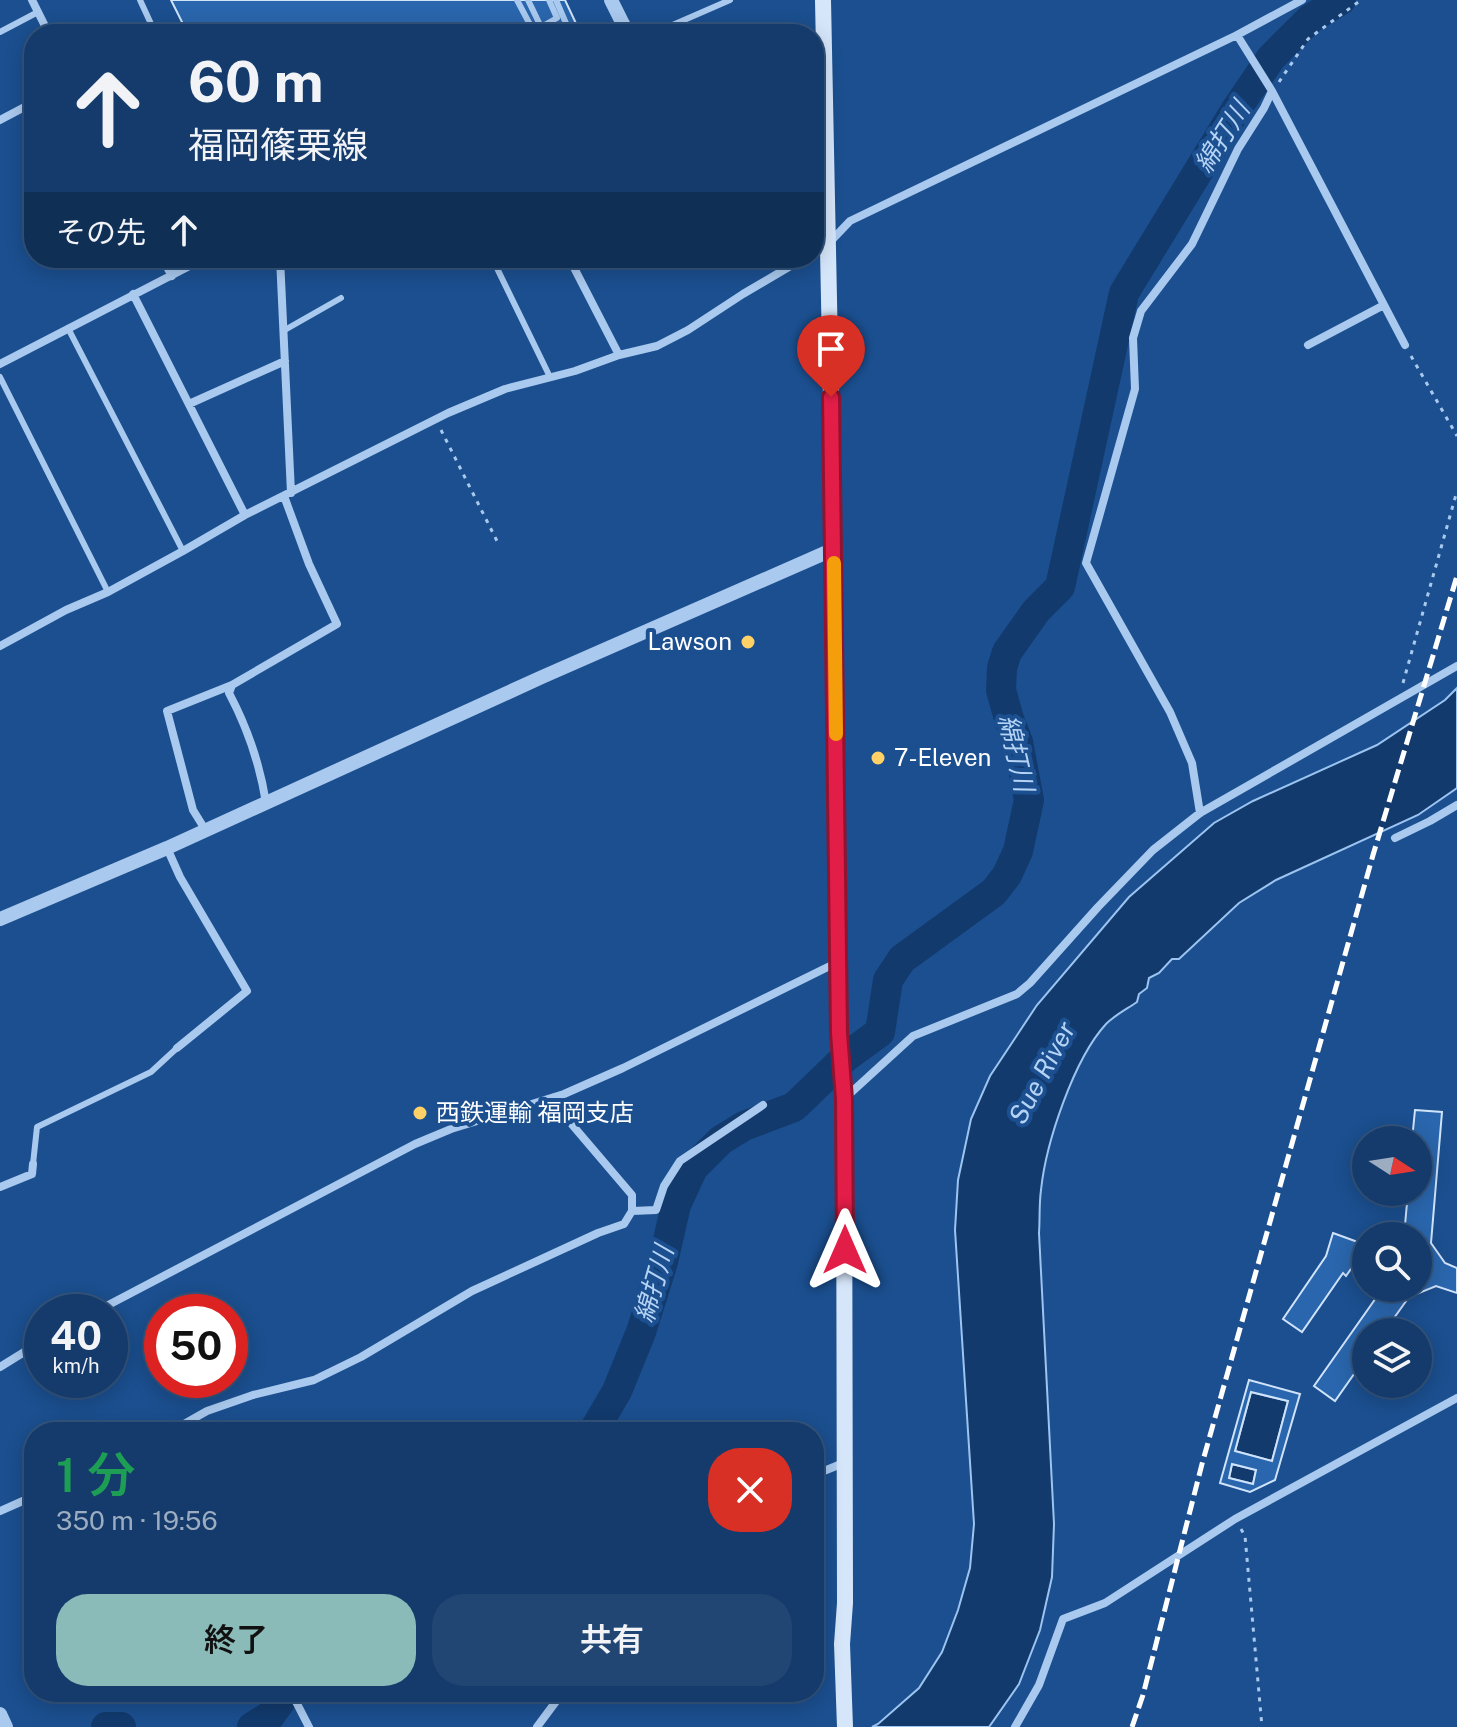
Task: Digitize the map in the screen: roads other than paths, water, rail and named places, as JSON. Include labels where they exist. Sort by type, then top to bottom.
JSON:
[{"type":"main road","points":[[823,0],[823,24]]},
{"type":"main road","points":[[822,268],[834,549],[839,1033],[844,1099],[844,1727]]},
{"type":"street","points":[[32,0],[44,24]]},
{"type":"street","points":[[611,0],[623,24]]},
{"type":"street","points":[[824,245],[850,221],[1237,35],[1302,0]]},
{"type":"street","points":[[1237,35],[1272,91],[1405,345]]},
{"type":"street","points":[[1200,813],[1192,763],[1170,712],[1086,563],[1135,389],[1133,338],[1141,311],[1192,244],[1238,149],[1272,91]]},
{"type":"street","points":[[0,120],[24,107]]},
{"type":"street","points":[[168,268],[172,276]]},
{"type":"street","points":[[0,364],[187,268]]},
{"type":"street","points":[[206,831],[193,810],[167,711],[232,685],[337,624],[309,564],[287,494],[280,268]]},
{"type":"street","points":[[574,268],[619,355]]},
{"type":"street","points":[[0,646],[66,610],[108,592],[245,515],[435,419],[505,389],[657,346],[787,268]]},
{"type":"street","points":[[133,294],[245,515]]},
{"type":"street","points":[[1308,345],[1384,305]]},
{"type":"street","points":[[189,404],[285,361]]},
{"type":"street","points":[[0,919],[206,831],[542,677],[834,549]]},
{"type":"street","points":[[844,1099],[913,1036],[1017,994],[1153,850],[1200,813],[1457,666]]},
{"type":"street","points":[[232,685],[229,693],[244,723],[266,803]]},
{"type":"street","points":[[1395,838],[1457,805]]},
{"type":"street","points":[[167,848],[180,877],[247,991],[177,1048]]},
{"type":"street","points":[[128,1295],[415,1144],[451,1129],[554,1097],[623,1068],[840,962]]},
{"type":"street","points":[[188,1422],[207,1411],[253,1395],[314,1380],[350,1363],[472,1291],[624,1224],[632,1211],[632,1195],[557,1107],[554,1097]]},
{"type":"street","points":[[632,1211],[656,1210],[664,1186],[680,1161],[763,1105]]},
{"type":"street","points":[[0,1187],[32,1174],[33,1164]]},
{"type":"street","points":[[0,1367],[24,1352]]},
{"type":"street","points":[[1015,1727],[1039,1685],[1063,1619],[1105,1603],[1235,1519],[1457,1398]]},
{"type":"street","points":[[824,1471],[846,1462]]},
{"type":"street","points":[[0,1511],[24,1500]]},
{"type":"street","points":[[296,1702],[309,1727]]},
{"type":"street","points":[[537,1727],[556,1702]]},
{"type":"street","points":[[0,1714],[6,1727]]},
{"type":"lane","points":[[140,0],[151,24]]},
{"type":"lane","points":[[517,0],[530,24]]},
{"type":"lane","points":[[528,0],[540,24]]},
{"type":"lane","points":[[546,24],[557,18],[549,0]]},
{"type":"lane","points":[[556,0],[566,24]]},
{"type":"lane","points":[[675,24],[730,0]]},
{"type":"lane","points":[[0,32],[38,12]]},
{"type":"lane","points":[[497,268],[550,377]]},
{"type":"lane","points":[[283,331],[341,298]]},
{"type":"lane","points":[[68,328],[183,551]]},
{"type":"lane","points":[[0,377],[108,592]]},
{"type":"lane","points":[[33,1164],[37,1127],[151,1072],[177,1048]]},
{"type":"water","name":"Sue River","points":[[1457,688],[1457,788],[1418,815],[1276,880],[1239,903],[1179,959],[1172,959],[1159,973],[1149,978],[1147,988],[1139,994],[1137,1002],[1106,1024],[1083,1058],[1055,1126],[1040,1195],[1039,1233],[1054,1524],[1052,1577],[1040,1630],[1019,1684],[989,1727],[872,1727],[919,1688],[942,1652],[970,1568],[974,1524],[955,1230],[958,1180],[971,1119],[990,1076],[1037,1005],[1129,897],[1214,823],[1253,801],[1377,745],[1445,700]]},
{"type":"water","points":[[1251,1392],[1288,1401],[1272,1461],[1235,1451]]},
{"type":"water","points":[[1232,1464],[1256,1470],[1253,1484],[1229,1478]]},
{"type":"waterway","name":"綿打川","points":[[599,1422],[617,1391],[641,1332],[663,1262],[676,1205],[693,1168],[721,1140],[744,1126],[794,1107],[847,1056],[880,1032],[888,980],[902,959],[994,892],[1007,875],[1018,851],[1029,800],[1018,742],[1001,690],[1002,668],[1007,652],[1036,611],[1060,587],[1124,293],[1235,111],[1271,58],[1310,19],[1341,0]]},
{"type":"waterway","name":"綿打川","points":[[252,1727],[270,1716],[280,1702]]},
{"type":"waterway","name":"綿打川","points":[[106,1727],[121,1727]]},
{"type":"railway","points":[[1132,1727],[1202,1464],[1373,855],[1457,576]]},
{"type":"place","name":"Lawson","points":[[748,642]]},
{"type":"place","name":"7-Eleven","points":[[878,758]]},
{"type":"place","name":"西鉄運輸 福岡支店","points":[[420,1113]]}]
